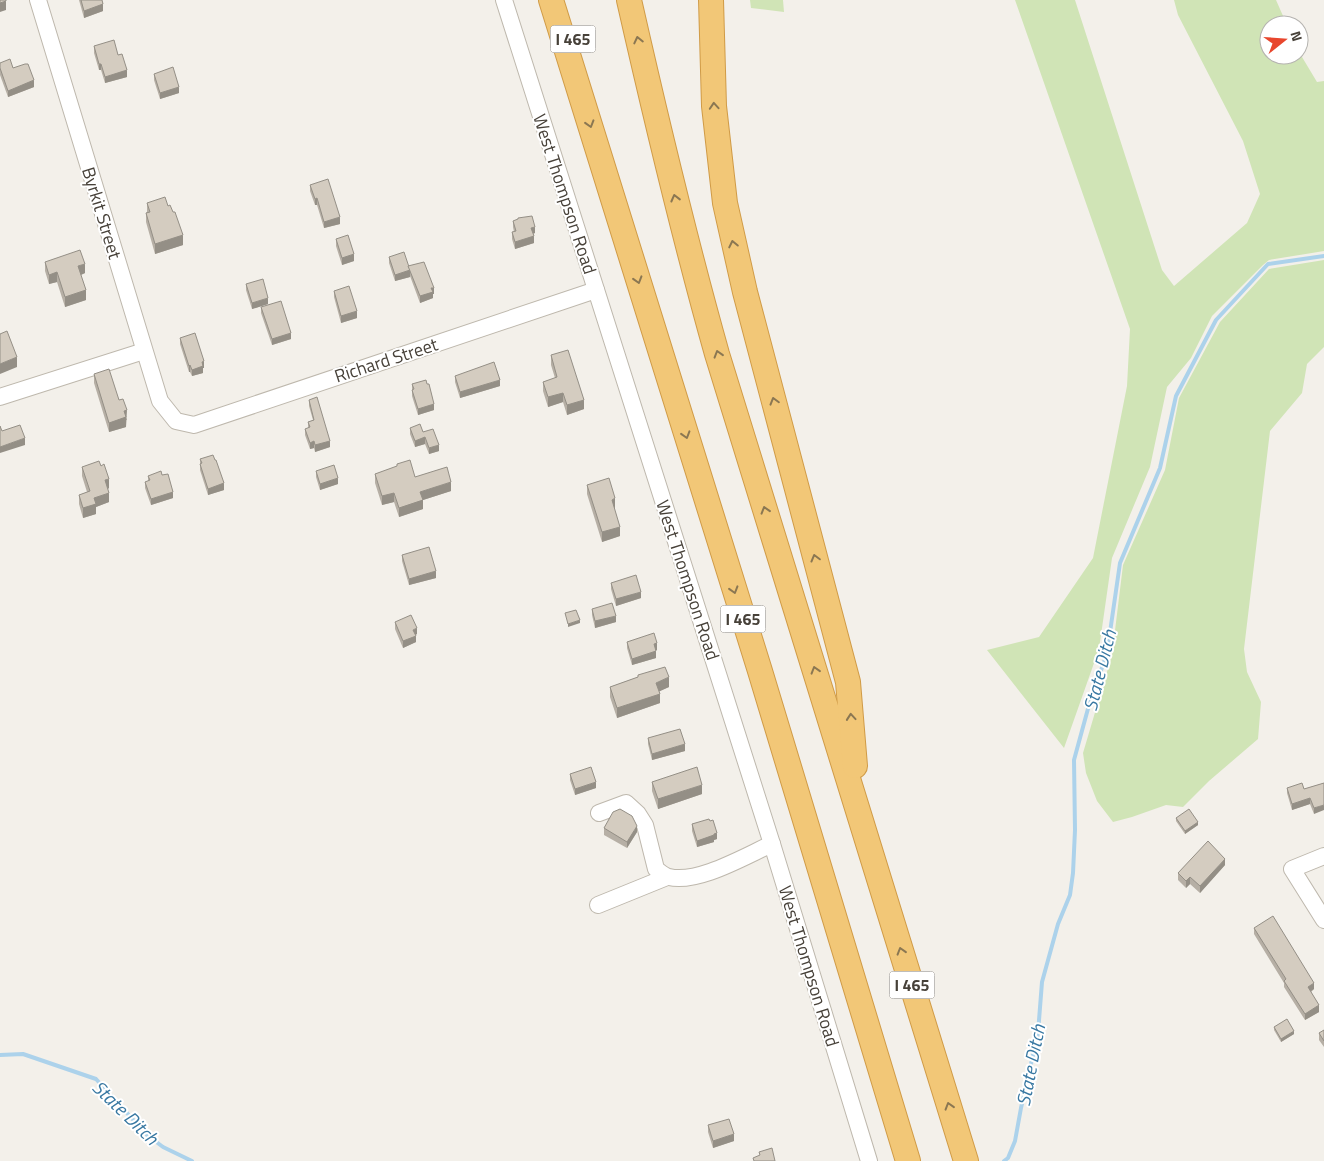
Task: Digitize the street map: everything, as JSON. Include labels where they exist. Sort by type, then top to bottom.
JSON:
[{"type":"highway","points":[[551,0],[575,78]]},
{"type":"highway","name":"I 465","points":[[566,0],[574,46],[575,78],[757,661],[908,1161]]},
{"type":"highway","name":"I 465","points":[[629,0],[664,156],[717,354],[965,1157]]},
{"type":"highway","points":[[710,0],[714,106],[725,203],[745,292],[848,682],[860,817]]},
{"type":"street","name":"Byrkit Street","points":[[38,0],[160,401],[176,421]]},
{"type":"street","name":"West Thompson Road","points":[[504,0],[772,844],[869,1161]]},
{"type":"street","name":"Richard Street","points":[[176,421],[194,425],[596,290]]},
{"type":"street","points":[[0,397],[144,351]]},
{"type":"street","points":[[599,813],[626,803],[638,814],[645,825],[656,869],[667,877],[682,879],[705,874],[772,844]]},
{"type":"street","points":[[1324,856],[1292,868],[1324,920]]},
{"type":"street","points":[[598,905],[667,877]]},
{"type":"green space","points":[[750,0],[783,0],[784,12],[751,8]]},
{"type":"green space","points":[[1015,0],[1075,0],[1162,270],[1174,286],[1247,223],[1260,194],[1243,141],[1178,15],[1174,0],[1276,0],[1283,15],[1259,15],[1259,65],[1307,65],[1317,82],[1324,81],[1324,251],[1269,260],[1263,265],[1212,316],[1191,358],[1167,387],[1150,467],[1112,558],[1099,649],[1064,748],[987,650],[1039,637],[1093,558],[1127,386],[1130,329]]},
{"type":"green space","points":[[1324,260],[1324,347],[1307,364],[1302,393],[1270,431],[1244,649],[1247,672],[1261,702],[1258,739],[1209,781],[1183,807],[1166,805],[1113,822],[1097,801],[1086,773],[1083,753],[1112,655],[1123,565],[1165,470],[1179,398],[1220,322],[1269,269]]},
{"type":"building","points":[[81,0],[102,0],[103,4],[84,11]]},
{"type":"building","points":[[114,40],[118,55],[122,54],[127,70],[105,77],[94,46]]},
{"type":"building","points":[[10,59],[13,68],[28,64],[34,80],[8,91],[0,63]]},
{"type":"building","points":[[173,67],[179,87],[160,93],[154,74]]},
{"type":"building","points":[[328,179],[340,217],[324,222],[317,198],[315,199],[310,185]]},
{"type":"building","points":[[165,197],[168,206],[170,205],[173,212],[175,212],[183,235],[155,244],[146,213],[150,212],[147,203]]},
{"type":"building","points":[[532,216],[535,227],[531,228],[534,236],[515,242],[512,232],[516,231],[513,221],[518,218]]},
{"type":"building","points":[[348,235],[354,254],[342,258],[336,239]]},
{"type":"building","points":[[80,250],[85,264],[78,266],[86,290],[65,297],[57,272],[49,275],[45,262]]},
{"type":"building","points":[[404,252],[410,270],[395,275],[389,257]]},
{"type":"building","points":[[424,262],[434,288],[431,288],[433,292],[420,296],[408,266]]},
{"type":"building","points":[[263,279],[268,298],[252,303],[246,284]]},
{"type":"building","points":[[349,286],[357,311],[341,316],[334,291]]},
{"type":"building","points":[[281,301],[291,333],[272,339],[261,307]]},
{"type":"building","points":[[7,331],[17,357],[0,364],[0,334]]},
{"type":"building","points":[[195,333],[204,361],[202,362],[203,366],[192,370],[180,338]]},
{"type":"building","points":[[568,350],[584,400],[567,405],[563,393],[548,397],[543,382],[557,377],[551,355]]},
{"type":"building","points":[[494,362],[500,380],[460,392],[455,376]]},
{"type":"building","points":[[109,369],[119,400],[123,399],[127,410],[124,411],[126,417],[109,423],[94,374]]},
{"type":"building","points":[[426,380],[427,384],[429,384],[434,404],[418,409],[412,384]]},
{"type":"building","points":[[317,397],[330,441],[315,445],[314,441],[310,443],[305,429],[310,427],[308,422],[314,420],[309,400]]},
{"type":"building","points":[[420,424],[423,432],[433,429],[439,445],[429,448],[425,437],[415,441],[410,428]]},
{"type":"building","points":[[20,425],[25,438],[0,447],[0,426],[2,431]]},
{"type":"building","points":[[213,455],[224,483],[208,489],[200,459]]},
{"type":"building","points":[[410,460],[415,477],[447,467],[451,482],[420,492],[423,500],[399,508],[394,493],[382,496],[375,474]]},
{"type":"building","points":[[99,461],[101,466],[104,464],[109,479],[105,480],[109,493],[94,498],[96,504],[83,508],[79,495],[90,491],[82,467]]},
{"type":"building","points":[[334,465],[338,478],[320,484],[316,471]]},
{"type":"building","points":[[161,471],[162,475],[168,474],[173,492],[151,499],[145,482],[150,480],[148,476]]},
{"type":"building","points":[[609,478],[615,498],[612,500],[620,527],[602,532],[587,485]]},
{"type":"building","points":[[429,547],[436,571],[409,579],[402,555]]},
{"type":"building","points":[[636,575],[641,592],[616,599],[611,583]]},
{"type":"building","points":[[612,603],[616,616],[595,621],[592,609]]},
{"type":"building","points":[[576,610],[580,620],[568,624],[565,613]]},
{"type":"building","points":[[411,615],[417,628],[413,630],[416,636],[403,641],[395,622]]},
{"type":"building","points":[[654,633],[657,643],[654,644],[656,651],[632,659],[627,642]]},
{"type":"building","points":[[665,667],[669,677],[656,683],[660,694],[617,708],[610,687],[638,677],[638,675]]},
{"type":"building","points":[[680,729],[685,744],[652,754],[648,738]]},
{"type":"building","points":[[591,767],[596,782],[575,789],[570,774]]},
{"type":"building","points":[[697,767],[702,785],[658,799],[652,782]]},
{"type":"building","points":[[1302,783],[1304,789],[1324,783],[1324,805],[1314,808],[1310,798],[1292,804],[1287,788]]},
{"type":"building","points":[[620,809],[632,816],[637,826],[627,842],[604,828],[613,812]]},
{"type":"building","points":[[1189,809],[1198,822],[1185,831],[1176,818]]},
{"type":"building","points":[[709,819],[710,821],[713,820],[717,833],[697,841],[692,824]]},
{"type":"building","points":[[1208,841],[1225,859],[1200,886],[1190,877],[1186,881],[1178,873]]},
{"type":"building","points":[[1273,916],[1314,983],[1308,987],[1319,1005],[1305,1014],[1284,981],[1286,979],[1254,928]]},
{"type":"building","points":[[1287,1019],[1294,1031],[1281,1039],[1274,1027]]},
{"type":"building","points":[[1324,1030],[1324,1041],[1319,1033]]},
{"type":"building","points":[[729,1119],[734,1134],[713,1141],[708,1125]]},
{"type":"building","points":[[772,1148],[775,1161],[754,1161],[753,1158],[760,1155],[759,1152]]},
{"type":"waterway","name":"State Ditch","points":[[1004,1161],[1008,1158],[1015,1141],[1038,1033],[1042,982],[1058,924],[1070,895],[1075,830],[1074,760],[1089,705],[1107,653],[1120,563],[1160,468],[1176,396],[1216,320],[1268,264],[1324,256]]},
{"type":"waterway","name":"State Ditch","points":[[0,1055],[23,1054],[96,1079],[147,1135],[163,1147],[192,1161]]}]
